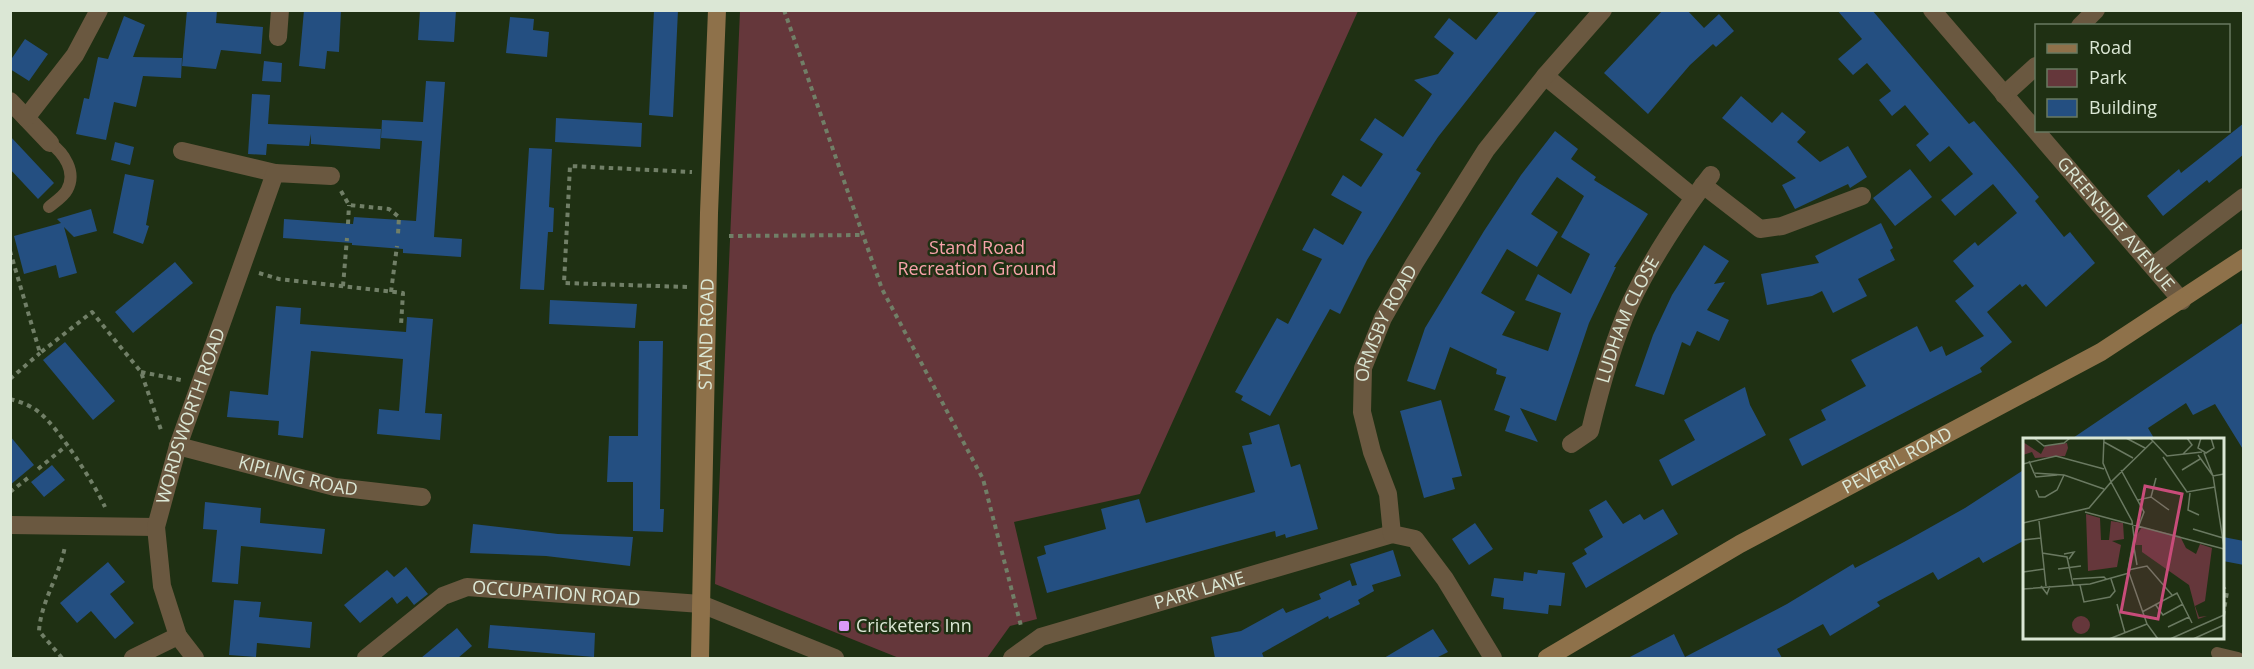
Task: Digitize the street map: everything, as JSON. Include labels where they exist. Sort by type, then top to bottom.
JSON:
[{"type":"street","points":[[26,118],[75,55],[99,10]]},
{"type":"street","points":[[278,37],[280,10]]},
{"type":"street","name":"STAND ROAD","points":[[700,658],[709,236],[717,10]]},
{"type":"street","name":"ORMSBY ROAD","points":[[1392,534],[1388,494],[1372,452],[1362,412],[1363,368],[1383,318],[1413,264],[1486,150],[1545,76],[1603,10]]},
{"type":"street","name":"GREENSIDE AVENUE","points":[[1932,10],[2035,131]]},
{"type":"street","points":[[2082,24],[2096,10]]},
{"type":"street","points":[[2004,95],[2035,68]]},
{"type":"street","points":[[1545,76],[1760,229],[1782,226],[1862,196]]},
{"type":"street","points":[[10,101],[50,143]]},
{"type":"street","name":"GREENSIDE AVENUE","points":[[2036,132],[2182,301]]},
{"type":"street","points":[[182,152],[275,173],[331,176]]},
{"type":"street","name":"WORDSWORTH ROAD","points":[[195,658],[178,636],[162,586],[156,526],[178,446],[275,173]]},
{"type":"street","name":"LUDHAM CLOSE","points":[[1571,444],[1590,431],[1601,388],[1630,304],[1702,186]]},
{"type":"street","points":[[2153,266],[2244,197]]},
{"type":"street","name":"PEVERIL ROAD","points":[[1553,657],[1740,544],[2101,352],[2182,301],[2244,258]]},
{"type":"street","name":"KIPLING ROAD","points":[[178,446],[335,487],[422,497]]},
{"type":"street","points":[[10,525],[156,526]]},
{"type":"street","points":[[1392,534],[1415,539],[1445,579],[1494,658]]},
{"type":"street","name":"PARK LANE","points":[[1012,658],[1041,638],[1392,534]]},
{"type":"street","name":"OCCUPATION ROAD","points":[[366,658],[443,596],[467,587],[701,604],[835,658]]},
{"type":"street","points":[[133,658],[178,636]]},
{"type":"lane","points":[[49,207],[67,191],[70,179],[69,165],[50,143]]},
{"type":"lane","points":[[2217,653],[2238,658]]},
{"type":"path","points":[[784,10],[882,289],[983,479],[1020,624],[1029,645]]},
{"type":"path","points":[[708,288],[564,283],[570,166],[711,173]]},
{"type":"path","points":[[331,176],[349,205],[348,224]]},
{"type":"path","points":[[349,205],[389,209],[399,217],[398,234]]},
{"type":"path","points":[[709,236],[863,235]]},
{"type":"path","points":[[343,286],[347,238]]},
{"type":"path","points":[[391,292],[397,246]]},
{"type":"path","points":[[10,251],[40,353]]},
{"type":"path","points":[[241,267],[279,279],[403,293],[401,325]]},
{"type":"path","points":[[10,379],[92,312],[141,372],[163,435],[178,446]]},
{"type":"path","points":[[141,372],[200,383]]},
{"type":"path","points":[[10,399],[41,413],[100,497],[114,526]]},
{"type":"path","points":[[38,469],[66,446]]},
{"type":"path","points":[[10,492],[28,478]]},
{"type":"path","points":[[62,658],[39,630],[40,618],[62,563],[65,544],[64,526]]},
{"type":"path","points":[[2224,588],[2227,592],[2224,605]]},
{"type":"green space","name":"Stand Road Recreation Ground","points":[[740,11],[1358,11],[1140,494],[1014,522],[1037,619],[1010,626],[987,658],[899,658],[715,584]]},
{"type":"building","points":[[187,10],[217,10],[216,23],[263,27],[261,54],[221,50],[216,69],[182,66]]},
{"type":"building","points":[[304,10],[341,10],[339,52],[327,51],[325,69],[299,66]]},
{"type":"building","points":[[420,10],[456,10],[454,42],[418,40]]},
{"type":"building","points":[[654,10],[678,10],[673,117],[649,115]]},
{"type":"building","points":[[1500,10],[1538,10],[1438,137],[1416,170],[1421,173],[1367,260],[1340,314],[1330,309],[1270,416],[1241,400],[1243,396],[1235,392],[1277,318],[1288,324],[1322,259],[1302,250],[1314,228],[1343,245],[1362,212],[1331,195],[1343,175],[1361,187],[1383,154],[1360,140],[1375,118],[1403,137],[1432,94],[1414,80],[1438,74],[1454,53],[1434,37],[1449,18],[1476,40]]},
{"type":"building","points":[[1663,10],[1687,10],[1704,28],[1719,14],[1734,31],[1716,47],[1713,44],[1690,65],[1648,114],[1604,73]]},
{"type":"building","points":[[1837,10],[1872,10],[1969,124],[1974,121],[2012,165],[2039,197],[2035,201],[2064,237],[2070,232],[2095,263],[2046,307],[2026,284],[2022,287],[2020,284],[1987,312],[2012,342],[1980,368],[1982,372],[1802,466],[1789,439],[1826,420],[1821,410],[1866,386],[1851,360],[1917,326],[1930,352],[1942,346],[1946,356],[1984,336],[1955,301],[1974,286],[1953,261],[1975,242],[1978,246],[2017,213],[1993,184],[1955,216],[1941,200],[1973,174],[1949,146],[1930,162],[1916,145],[1929,134],[1905,105],[1892,116],[1879,100],[1891,91],[1867,63],[1853,75],[1838,59],[1862,39]]},
{"type":"building","points":[[124,16],[145,25],[133,57],[182,58],[181,78],[143,76],[136,107],[114,102],[106,140],[76,134],[84,98],[89,99],[98,57],[108,59]]},
{"type":"building","points":[[510,17],[534,19],[533,30],[549,32],[547,57],[506,53]]},
{"type":"building","points":[[25,39],[48,54],[29,81],[10,69],[10,61]]},
{"type":"building","points":[[264,61],[282,63],[281,82],[262,81]]},
{"type":"building","points":[[426,81],[445,82],[434,237],[462,239],[461,257],[403,253],[403,249],[352,245],[352,243],[283,238],[284,219],[353,224],[354,217],[416,221],[422,141],[381,138],[382,120],[423,122]]},
{"type":"building","points":[[252,94],[270,95],[268,124],[381,129],[380,149],[311,144],[311,134],[309,146],[267,144],[266,155],[248,154]]},
{"type":"building","points":[[1741,96],[1772,123],[1782,112],[1806,132],[1797,142],[1820,162],[1848,146],[1867,177],[1850,188],[1848,184],[1795,209],[1782,185],[1796,178],[1722,118]]},
{"type":"building","points":[[556,118],[642,123],[641,147],[555,142]]},
{"type":"building","points":[[2244,123],[2244,154],[2209,183],[2207,180],[2163,216],[2147,196],[2179,169],[2181,173]]},
{"type":"building","points":[[1555,131],[1578,149],[1571,159],[1596,177],[1594,180],[1648,214],[1614,267],[1616,267],[1589,323],[1556,421],[1520,408],[1538,442],[1505,431],[1510,416],[1494,410],[1506,377],[1496,374],[1497,369],[1450,347],[1435,390],[1407,381],[1425,328],[1521,175]],"holes":[[[1557,177],[1584,196],[1561,237],[1590,254],[1571,294],[1538,274],[1525,300],[1561,313],[1548,351],[1502,335],[1515,312],[1481,293],[1507,249],[1537,267],[1558,232],[1531,214]]]},
{"type":"building","points":[[10,136],[54,183],[38,199],[10,169]]},
{"type":"building","points":[[115,142],[134,147],[130,165],[111,160]]},
{"type":"building","points":[[529,148],[552,149],[549,207],[554,208],[553,232],[548,232],[544,290],[520,289]]},
{"type":"building","points":[[1910,169],[1932,197],[1895,226],[1873,198]]},
{"type":"building","points":[[125,174],[154,180],[146,225],[149,226],[143,244],[113,233]]},
{"type":"building","points":[[91,209],[97,231],[74,237],[64,227],[77,273],[59,278],[56,265],[24,274],[14,236],[61,223],[57,219]]},
{"type":"building","points":[[1881,223],[1893,248],[1890,250],[1895,260],[1858,279],[1867,296],[1833,313],[1822,291],[1812,296],[1767,305],[1761,274],[1819,263],[1815,256]]},
{"type":"building","points":[[1704,245],[1729,261],[1714,284],[1725,282],[1707,310],[1729,320],[1719,341],[1697,331],[1690,346],[1682,342],[1664,395],[1635,386],[1653,335],[1672,295]]},
{"type":"building","points":[[175,262],[193,283],[133,333],[115,312]]},
{"type":"building","points":[[550,300],[637,304],[635,328],[549,324]]},
{"type":"building","points":[[276,306],[301,308],[300,324],[406,332],[407,317],[433,319],[425,413],[442,414],[440,440],[377,434],[379,409],[399,411],[403,359],[311,351],[303,438],[278,435],[279,421],[227,417],[230,391],[268,395]]},
{"type":"building","points":[[2244,322],[2244,451],[2215,404],[2193,415],[2186,403],[2148,428],[2154,438],[2073,438]]},
{"type":"building","points":[[639,341],[663,341],[660,509],[664,509],[663,532],[633,531],[633,482],[607,482],[609,436],[638,436]]},
{"type":"building","points":[[65,342],[115,401],[93,420],[43,360]]},
{"type":"building","points":[[1745,387],[1750,405],[1766,435],[1672,486],[1659,460],[1695,440],[1684,420]]},
{"type":"building","points":[[1441,400],[1462,476],[1452,478],[1455,489],[1424,498],[1400,411]]},
{"type":"building","points":[[1279,424],[1291,467],[1300,464],[1318,529],[1286,538],[1285,534],[1276,537],[1275,531],[1047,593],[1037,557],[1046,554],[1044,546],[1106,529],[1101,509],[1139,499],[1146,523],[1255,492],[1242,446],[1252,444],[1249,433]]},
{"type":"building","points":[[10,436],[34,465],[10,485]]},
{"type":"building","points":[[52,465],[65,480],[44,497],[31,482]]},
{"type":"building","points":[[2023,470],[2023,541],[1983,563],[1979,557],[1938,580],[1933,572],[1877,602],[1880,606],[1830,636],[1823,624],[1777,649],[1782,658],[1628,658],[1674,634],[1685,657],[1787,604],[1853,564],[1855,568],[1965,508]]},
{"type":"building","points":[[1606,500],[1623,524],[1640,514],[1644,520],[1663,509],[1678,534],[1586,588],[1572,563],[1587,554],[1584,549],[1603,537],[1589,510]]},
{"type":"building","points":[[205,502],[261,508],[260,523],[325,529],[322,554],[241,546],[238,584],[212,582],[217,530],[203,529]]},
{"type":"building","points":[[1475,523],[1493,549],[1469,565],[1452,539]]},
{"type":"building","points":[[473,524],[558,534],[633,537],[630,566],[546,556],[470,553]]},
{"type":"building","points":[[2224,537],[2244,541],[2244,565],[2224,561]]},
{"type":"building","points":[[1393,550],[1401,576],[1372,585],[1374,591],[1358,600],[1360,604],[1329,619],[1328,616],[1262,653],[1264,658],[1215,658],[1211,637],[1241,631],[1283,608],[1286,613],[1321,599],[1319,594],[1350,580],[1352,586],[1357,585],[1350,564]]},
{"type":"building","points":[[108,562],[125,582],[110,594],[134,623],[115,639],[91,611],[77,623],[60,603]]},
{"type":"building","points":[[406,567],[428,594],[414,605],[407,596],[397,604],[392,597],[360,623],[344,605],[387,570],[394,577]]},
{"type":"building","points":[[1538,570],[1565,573],[1561,606],[1549,605],[1548,614],[1503,609],[1504,598],[1491,596],[1494,578],[1523,581],[1524,572],[1537,574]]},
{"type":"building","points":[[234,600],[261,602],[259,617],[312,622],[310,648],[257,643],[256,657],[229,655]]},
{"type":"building","points":[[490,625],[595,633],[594,657],[488,648]]},
{"type":"building","points":[[457,628],[472,646],[458,658],[421,658]]},
{"type":"building","points":[[1433,629],[1448,652],[1436,658],[1384,658]]},
{"type":"place","name":"Cricketers Inn","points":[[844,626]]}]
